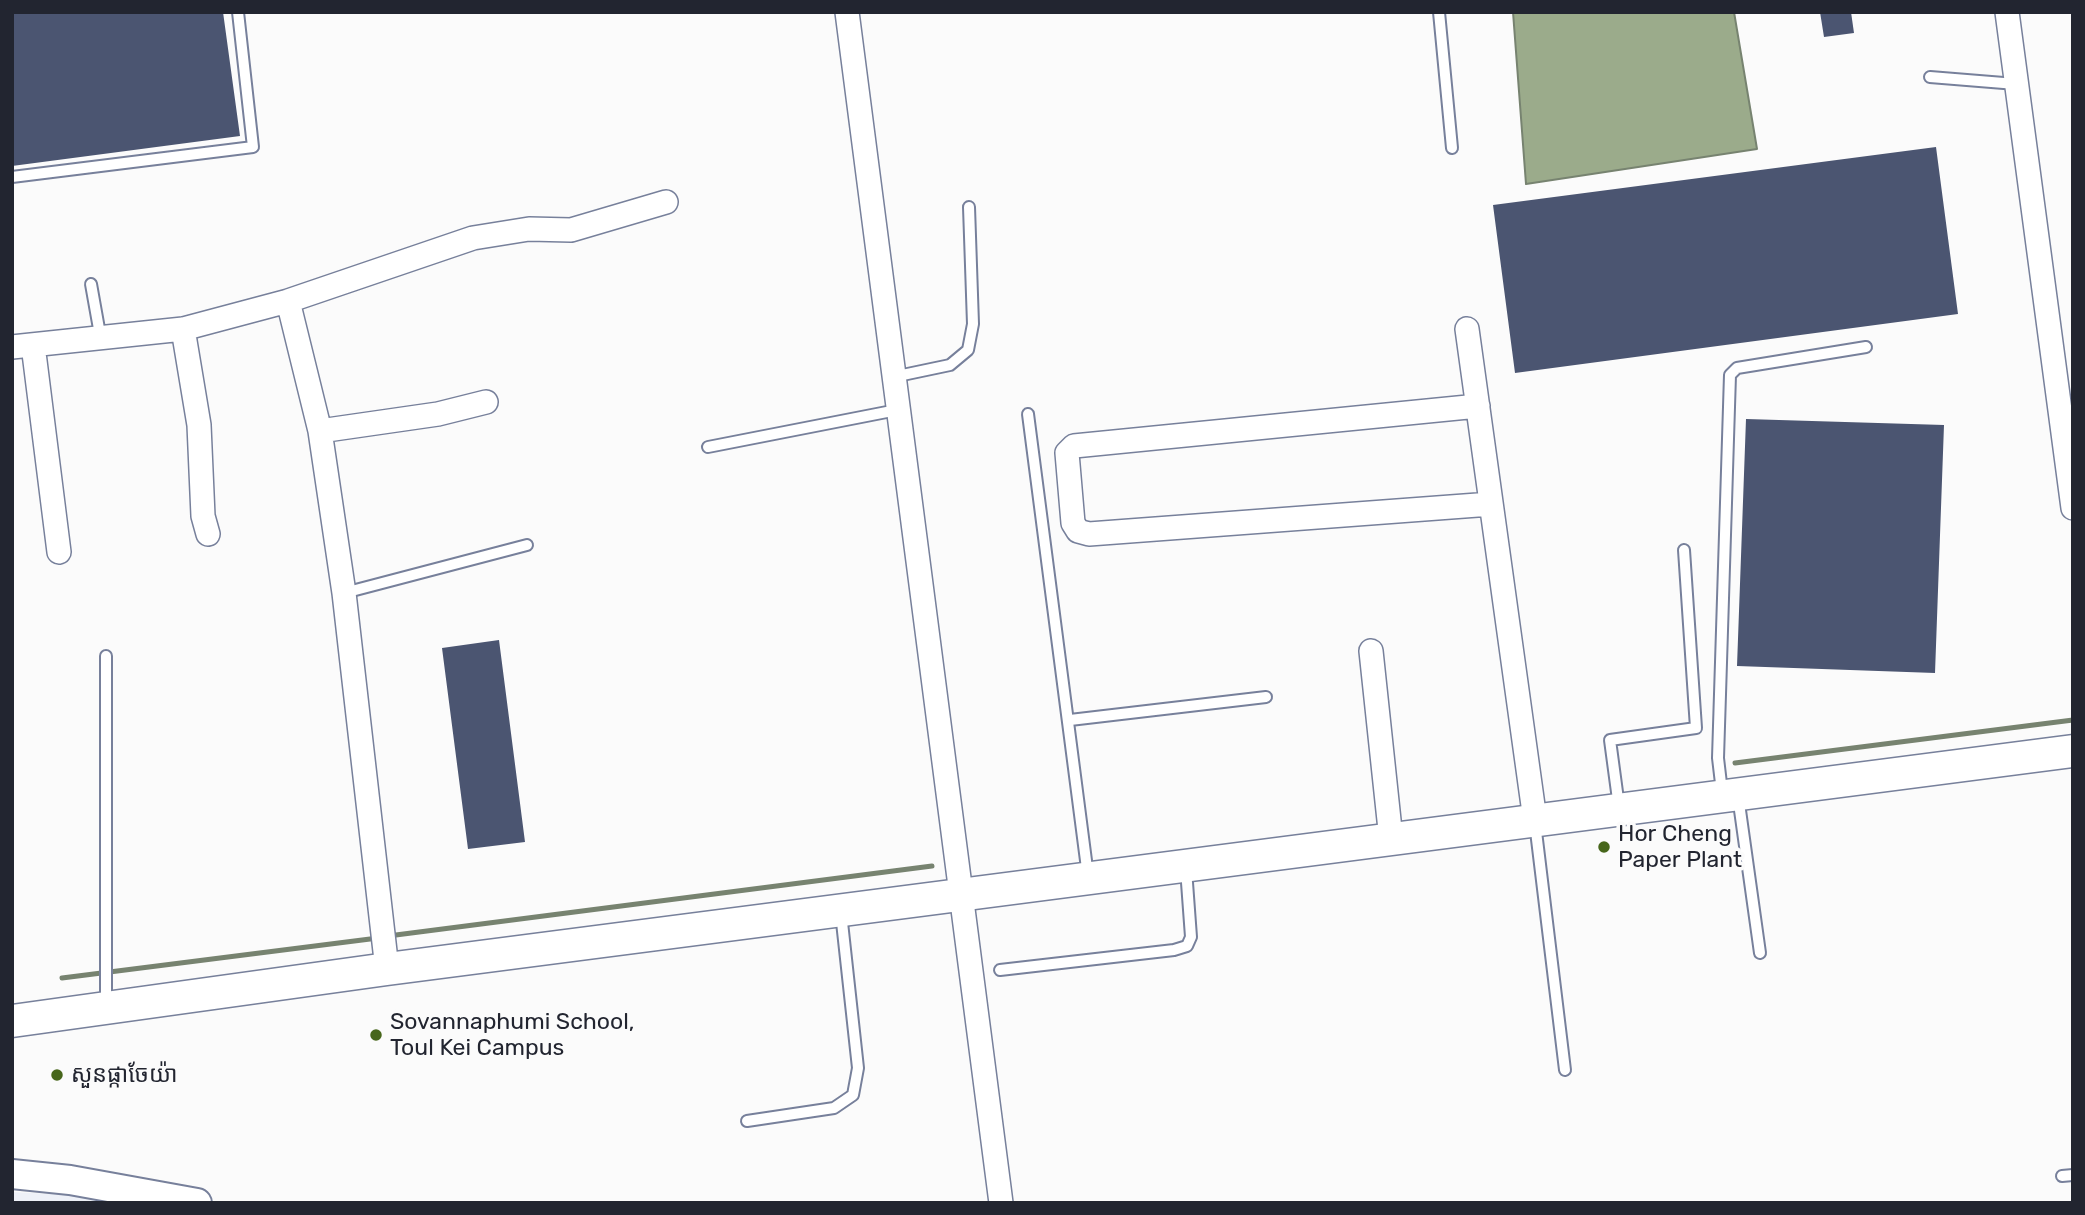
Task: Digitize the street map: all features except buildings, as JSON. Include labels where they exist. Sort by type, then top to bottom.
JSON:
[{"type":"main road","points":[[12,1021],[106,1008],[384,947],[841,910],[2073,751]]},
{"type":"street","points":[[847,12],[892,377],[1001,1203]]},
{"type":"street","points":[[2007,12],[2073,508]]},
{"type":"street","points":[[59,552],[22,346],[101,340],[183,329],[288,301],[473,238],[530,229],[572,230],[666,202]]},
{"type":"street","points":[[288,301],[320,431],[344,593],[384,947]]},
{"type":"street","points":[[183,329],[199,425],[203,516],[208,534]]},
{"type":"street","points":[[1467,329],[1535,820]]},
{"type":"street","points":[[320,431],[438,414],[486,402]]},
{"type":"street","points":[[1478,406],[1074,446],[1067,453],[1073,523],[1079,531],[1089,534],[1491,504]]},
{"type":"street","points":[[1371,651],[1391,839]]},
{"type":"street","points":[[12,1174],[70,1180],[197,1203]]},
{"type":"lane","points":[[12,177],[253,147],[238,12]]},
{"type":"lane","points":[[1439,12],[1452,148]]},
{"type":"lane","points":[[1930,77],[2017,84]]},
{"type":"lane","points":[[892,377],[950,365],[968,350],[972,324],[969,208]]},
{"type":"lane","points":[[91,284],[101,340]]},
{"type":"lane","points":[[1760,953],[1730,795],[1717,758],[1730,375],[1737,368],[1866,347]]},
{"type":"lane","points":[[708,447],[897,410]]},
{"type":"lane","points":[[1028,414],[1070,720],[1088,879]]},
{"type":"lane","points":[[344,593],[527,545]]},
{"type":"lane","points":[[1619,810],[1610,740],[1696,728],[1684,550]]},
{"type":"lane","points":[[106,656],[106,1008]]},
{"type":"lane","points":[[1070,720],[1266,697]]},
{"type":"lane","points":[[1535,820],[1565,1070]]},
{"type":"lane","points":[[1000,970],[1174,950],[1187,946],[1191,937],[1186,866]]},
{"type":"lane","points":[[747,1121],[834,1108],[853,1095],[858,1068],[841,910]]},
{"type":"shaded area","points":[[1513,12],[1734,12],[1757,149],[1526,184]]},
{"type":"shaded area","points":[[12,1192],[72,1195],[116,1203],[12,1203]]},
{"type":"waterway","points":[[1735,763],[2073,720]]},
{"type":"waterway","points":[[388,936],[932,866]]},
{"type":"waterway","points":[[62,978],[378,938]]},
{"type":"place","name":"Hor Cheng Paper Plant","points":[[1604,847]]},
{"type":"place","name":"Sovannaphumi School, Toul Kei Campus","points":[[376,1035]]},
{"type":"place","name":"សួនផ្កាចែយ៉ា","points":[[57,1075]]}]
